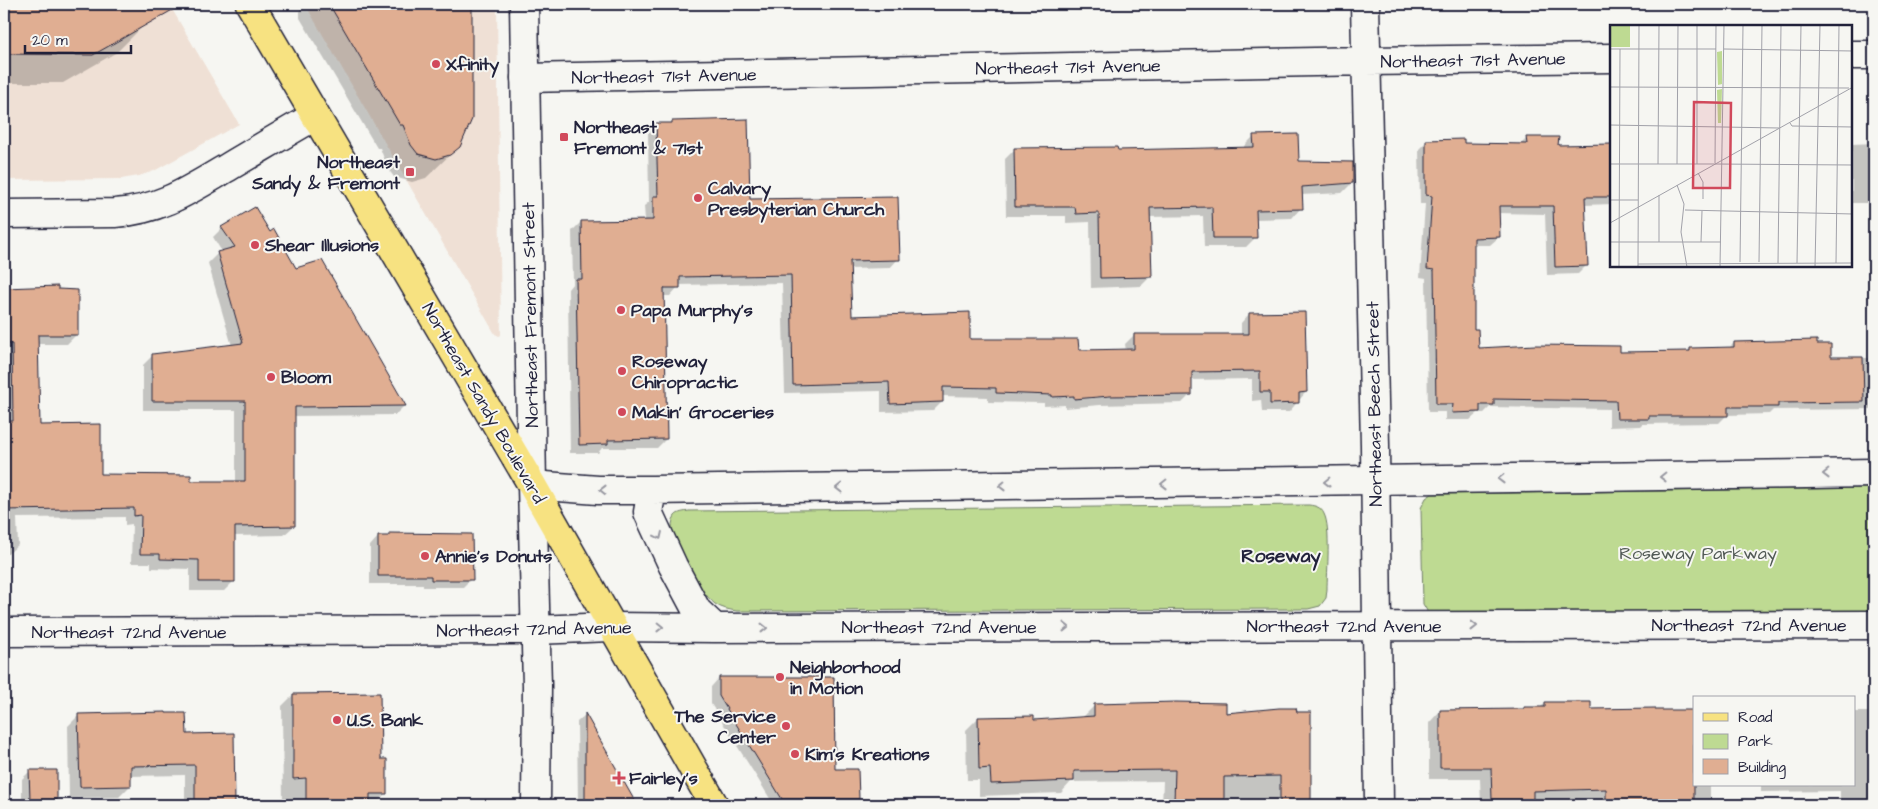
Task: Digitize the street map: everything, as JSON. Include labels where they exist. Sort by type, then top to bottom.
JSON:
[{"type":"main road","name":"Northeast Sandy Boulevard","points":[[250,4],[532,485],[714,805]]},
{"type":"street","name":"Northeast Fremont Street","points":[[524,4],[537,686],[536,805]]},
{"type":"street","name":"Northeast Beech Street","points":[[1365,4],[1376,482],[1379,805]]},
{"type":"street","points":[[1853,55],[1874,55]]},
{"type":"street","name":"Northeast 71st Avenue","points":[[525,78],[1366,61],[1610,58]]},
{"type":"street","points":[[4,214],[115,213],[131,212],[150,207],[176,198],[315,116]]},
{"type":"street","points":[[532,485],[598,490],[652,490],[1376,482],[1874,473]]},
{"type":"street","points":[[652,490],[648,512],[673,566],[697,611],[715,628]]},
{"type":"street","name":"Northeast 72nd Avenue","points":[[4,632],[535,630],[611,626],[715,628],[1874,625]]},
{"type":"shaded area","points":[[4,4],[169,4],[239,124],[154,171],[139,176],[121,179],[4,180]]},
{"type":"shaded area","points":[[305,4],[497,4],[501,335],[495,334]]},
{"type":"green space","name":"Roseway Parkway","points":[[1874,488],[1874,617],[1429,614],[1423,604],[1421,508],[1426,498],[1432,494]]},
{"type":"green space","points":[[1309,505],[1318,507],[1324,514],[1328,550],[1326,598],[1320,606],[1308,609],[737,611],[725,609],[715,604],[700,588],[678,549],[673,536],[672,524],[676,515],[689,511]]},
{"type":"building","points":[[4,4],[183,4],[93,55],[4,54]]},
{"type":"building","name":"Xfinity","points":[[329,4],[472,4],[472,119],[460,147],[450,155],[436,159],[418,154],[411,145],[403,125],[400,125]]},
{"type":"building","points":[[748,119],[750,199],[898,197],[900,260],[850,261],[852,316],[970,312],[970,339],[1078,339],[1079,350],[1134,349],[1134,334],[1249,334],[1249,313],[1305,312],[1307,392],[1299,393],[1299,403],[1270,404],[1270,392],[1260,392],[1260,371],[1192,372],[1192,395],[1110,396],[1074,399],[1074,396],[1052,397],[1052,395],[996,393],[996,388],[943,387],[943,402],[890,404],[889,382],[793,385],[791,275],[680,277],[680,288],[664,288],[667,439],[608,440],[608,444],[579,445],[576,279],[582,279],[581,221],[653,220],[653,196],[658,196],[656,123]]},
{"type":"building","points":[[1298,134],[1299,161],[1353,162],[1353,183],[1302,187],[1303,209],[1256,210],[1257,238],[1213,238],[1212,207],[1150,208],[1152,277],[1100,278],[1099,213],[1076,214],[1075,207],[1015,207],[1014,148],[1117,147],[1118,150],[1254,147],[1253,135]]},
{"type":"building","points":[[1526,137],[1559,137],[1558,145],[1610,144],[1610,197],[1585,197],[1588,266],[1555,267],[1553,206],[1499,206],[1500,237],[1474,238],[1474,329],[1478,329],[1479,348],[1535,345],[1620,346],[1620,352],[1690,351],[1690,348],[1734,347],[1734,342],[1817,340],[1817,344],[1831,344],[1831,357],[1863,357],[1864,402],[1778,403],[1778,407],[1728,407],[1728,416],[1649,416],[1649,419],[1617,419],[1616,401],[1494,399],[1494,405],[1480,405],[1480,412],[1452,413],[1453,404],[1436,404],[1434,270],[1427,269],[1432,196],[1426,195],[1426,140],[1464,139],[1464,143],[1527,144]]},
{"type":"building","points":[[255,207],[270,232],[274,229],[296,268],[322,260],[406,406],[295,407],[295,526],[235,527],[235,582],[199,582],[199,560],[160,559],[160,554],[140,554],[141,515],[134,516],[134,508],[4,510],[4,421],[13,421],[12,344],[4,344],[4,288],[58,286],[58,289],[78,290],[78,335],[38,335],[40,425],[101,424],[101,474],[191,475],[191,481],[245,481],[245,401],[152,401],[152,354],[243,343],[217,252],[235,247],[221,227]]},
{"type":"building","name":"Annie's Donuts","points":[[389,533],[472,534],[473,580],[431,580],[431,576],[378,576],[378,536],[389,536]]},
{"type":"building","points":[[719,677],[834,677],[835,769],[858,769],[859,799],[782,799],[719,696]]},
{"type":"building","name":"U.S. Bank","points":[[380,693],[381,759],[387,759],[387,794],[370,794],[370,805],[306,805],[306,778],[293,779],[293,694]]},
{"type":"building","points":[[1545,702],[1591,702],[1591,709],[1655,708],[1655,710],[1693,710],[1694,805],[1606,805],[1606,789],[1533,791],[1533,800],[1492,800],[1491,768],[1440,768],[1440,710],[1545,707]]},
{"type":"building","points":[[1226,703],[1226,713],[1279,708],[1296,708],[1297,712],[1311,712],[1311,805],[1280,805],[1280,776],[1224,777],[1224,802],[1174,801],[1175,770],[1074,771],[1074,781],[991,784],[990,768],[979,769],[978,717],[1034,716],[1034,720],[1094,716],[1094,704]]},
{"type":"building","points":[[186,713],[187,734],[234,733],[235,805],[195,805],[195,765],[131,766],[131,786],[80,787],[78,714]]},
{"type":"building","name":"Fairley's","points":[[585,713],[637,805],[585,805]]},
{"type":"building","points":[[29,770],[57,770],[57,800],[30,800]]},
{"type":"place","name":"Xfinity","points":[[436,64]]},
{"type":"place","name":"Northeast Fremont & 71st","points":[[564,137]]},
{"type":"place","name":"Northeast Sandy & Fremont","points":[[410,172]]},
{"type":"place","name":"Calvary Presbyterian Church","points":[[698,198]]},
{"type":"place","name":"Shear Illusions","points":[[255,245]]},
{"type":"place","name":"Papa Murphy's","points":[[621,310]]},
{"type":"place","name":"Roseway Chiropractic","points":[[622,371]]},
{"type":"place","name":"Bloom","points":[[271,377]]},
{"type":"place","name":"Makin' Groceries","points":[[622,412]]},
{"type":"place","name":"Annie's Donuts","points":[[425,556]]},
{"type":"place","name":"Neighborhood in Motion","points":[[780,677]]},
{"type":"place","name":"U.S. Bank","points":[[337,720]]},
{"type":"place","name":"The Service Center","points":[[786,726]]},
{"type":"place","name":"Kim's Kreations","points":[[795,754]]},
{"type":"place","name":"Fairley's","points":[[619,778]]},
{"type":"district","name":"Roseway","points":[[1281,555]]}]
